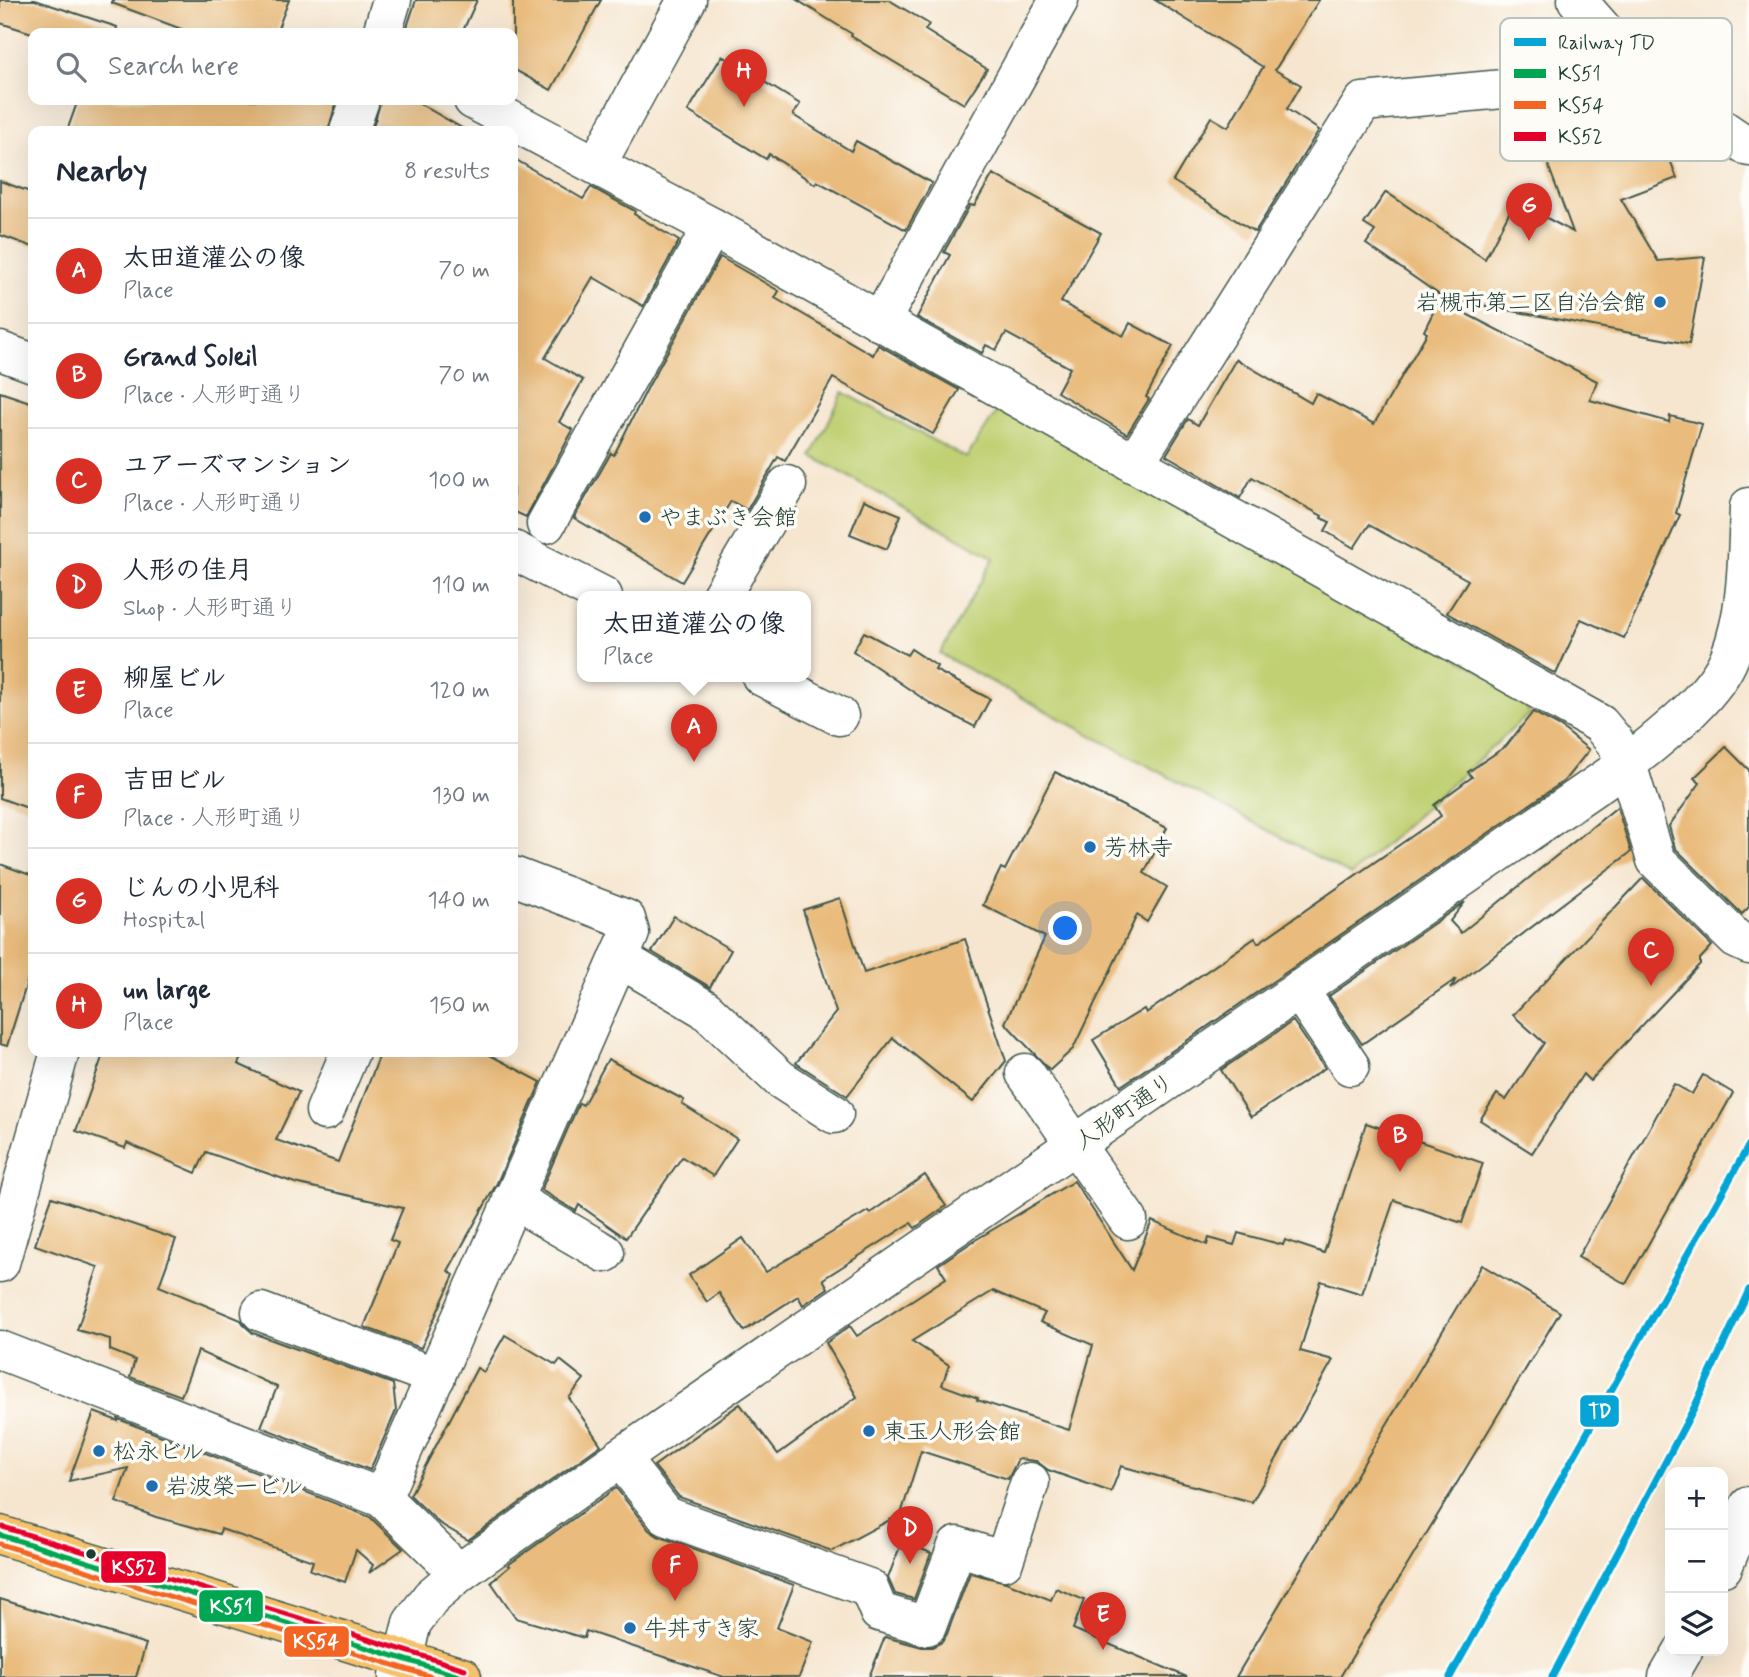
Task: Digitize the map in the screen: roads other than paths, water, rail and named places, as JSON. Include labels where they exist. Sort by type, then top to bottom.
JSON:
[{"type":"main road","points":[[0,1535],[400,1668],[462,1677]]},
{"type":"street","points":[[384,28],[392,0]]},
{"type":"street","points":[[597,164],[687,0]]},
{"type":"street","points":[[880,322],[1059,0]]},
{"type":"street","points":[[1577,0],[1593,18]]},
{"type":"street","points":[[1134,464],[1363,102],[1500,89]]},
{"type":"street","points":[[351,126],[358,105]]},
{"type":"street","points":[[483,105],[712,227],[1600,724],[1615,742],[1627,764],[1656,860],[1736,939],[1749,945]]},
{"type":"street","points":[[1732,136],[1749,147]]},
{"type":"street","points":[[546,524],[712,227]]},
{"type":"street","points":[[0,351],[28,361]]},
{"type":"street","points":[[724,591],[787,485]]},
{"type":"street","name":"人形町通り","points":[[400,1668],[412,1623],[431,1597],[459,1573],[620,1458],[1627,764],[1680,722],[1712,684],[1729,658],[1740,621],[1749,508]]},
{"type":"street","points":[[518,553],[593,591]]},
{"type":"street","points":[[773,682],[839,716]]},
{"type":"street","points":[[382,1498],[631,933],[626,919],[518,878]]},
{"type":"street","points":[[619,958],[705,1009],[779,1079],[834,1114]]},
{"type":"street","points":[[1299,990],[1350,1066]]},
{"type":"street","points":[[0,1263],[59,1057]]},
{"type":"street","points":[[325,1111],[348,1057]]},
{"type":"street","points":[[1026,1073],[1128,1220]]},
{"type":"street","points":[[512,1199],[605,1253]]},
{"type":"street","points":[[261,1312],[436,1377]]},
{"type":"street","points":[[0,1350],[382,1498],[459,1573]]},
{"type":"street","points":[[620,1458],[666,1516],[869,1588],[879,1612],[927,1626],[957,1546],[1004,1561],[1030,1482]]},
{"type":"street","points":[[1728,1555],[1749,1506]]},
{"type":"street","points":[[1668,1677],[1680,1656]]},
{"type":"rail line","name":"TD","points":[[1450,1677],[1749,1145]]},
{"type":"rail line","name":"TD","points":[[1552,1677],[1695,1406],[1749,1290]]},
{"type":"place","name":"un large","points":[[744,107]]},
{"type":"place","name":"じんの小児科","points":[[1529,241]]},
{"type":"place","name":"岩槻市第二区自治会館","points":[[1660,302]]},
{"type":"place","name":"やまぶき会館","points":[[645,517]]},
{"type":"place","name":"太田道灌公の像","points":[[694,762]]},
{"type":"place","name":"芳林寺","points":[[1090,847]]},
{"type":"place","name":"ユアーズマンション","points":[[1651,986]]},
{"type":"place","name":"Grand Soleil","points":[[1400,1172]]},
{"type":"place","name":"東玉人形会館","points":[[869,1431]]},
{"type":"place","name":"松永ビル","points":[[99,1451]]},
{"type":"place","name":"岩波榮一ビル","points":[[152,1486]]},
{"type":"place","name":"人形の佳月","points":[[910,1564]]},
{"type":"place","name":"吉田ビル","points":[[675,1601]]},
{"type":"place","name":"牛丼すき家","points":[[630,1628]]},
{"type":"place","name":"柳屋ビル","points":[[1103,1650]]}]
